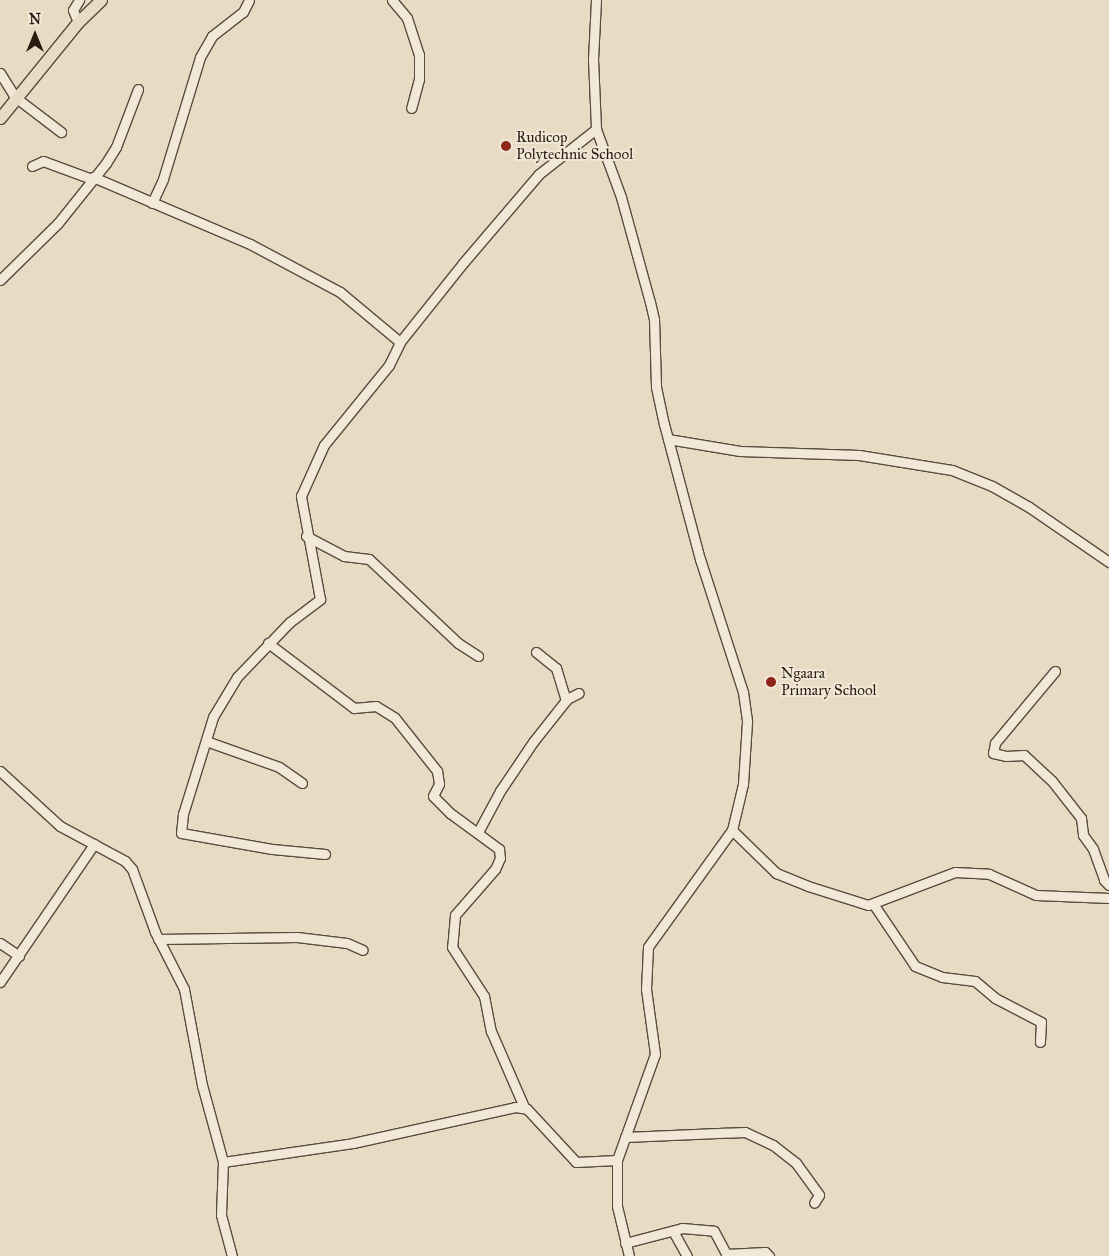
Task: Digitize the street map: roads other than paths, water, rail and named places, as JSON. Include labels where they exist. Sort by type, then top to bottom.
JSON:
[{"type":"main road","points":[[0,118],[15,97],[78,22],[101,0]]},
{"type":"street","points":[[78,22],[73,10],[79,0]]},
{"type":"street","points":[[152,203],[163,179],[200,57],[212,36],[243,12],[249,0]]},
{"type":"street","points":[[392,0],[411,26],[419,56],[419,79],[412,108]]},
{"type":"street","points":[[596,0],[593,59],[596,129],[621,197],[654,319],[656,387],[668,439],[700,559],[747,706],[744,784],[732,830],[648,947],[646,990],[655,1054],[617,1160],[617,1206],[628,1256]]},
{"type":"street","points":[[0,73],[15,97],[61,132]]},
{"type":"street","points":[[0,280],[58,223],[116,147],[138,89]]},
{"type":"street","points":[[325,854],[272,849],[181,834],[183,814],[213,717],[229,686],[268,643],[320,599],[306,536],[301,496],[310,470],[324,446],[389,365],[400,342],[539,174],[596,129]]},
{"type":"street","points":[[32,166],[43,160],[92,178],[250,244],[340,292],[400,342]]},
{"type":"street","points":[[668,439],[740,451],[858,455],[952,470],[992,486],[1029,507],[1109,562]]},
{"type":"street","points":[[306,536],[344,556],[369,559],[458,643],[478,656]]},
{"type":"street","points":[[268,643],[354,708],[376,706],[395,718],[437,771],[439,784],[433,796],[450,813],[496,844],[500,858],[483,885],[455,915],[452,947],[484,996],[491,1031],[524,1108],[576,1162],[617,1160]]},
{"type":"street","points":[[536,652],[556,668],[566,701]]},
{"type":"street","points":[[1054,671],[996,742],[993,753],[1006,756],[1024,755],[1052,781],[1081,818],[1083,835],[1093,849],[1104,880],[1109,884]]},
{"type":"street","points":[[478,832],[517,764],[566,701],[579,693]]},
{"type":"street","points":[[206,741],[279,767],[302,783]]},
{"type":"street","points":[[0,771],[60,826],[129,864],[158,939],[186,996],[202,1085],[222,1162],[221,1215],[232,1256]]},
{"type":"street","points":[[732,830],[776,873],[808,886],[874,905],[955,872],[989,874],[1036,894],[1109,898]]},
{"type":"street","points":[[0,982],[94,844]]},
{"type":"street","points":[[874,905],[915,966],[942,977],[975,981],[995,998],[1041,1022],[1040,1042]]},
{"type":"street","points":[[158,939],[297,937],[347,943],[363,950]]},
{"type":"street","points":[[0,943],[18,956]]},
{"type":"street","points":[[222,1162],[354,1143],[524,1108]]},
{"type":"street","points":[[625,1136],[745,1132],[773,1145],[796,1163],[819,1195],[814,1203]]},
{"type":"street","points":[[625,1243],[673,1231],[714,1231],[726,1254],[765,1252],[769,1256]]},
{"type":"street","points":[[673,1231],[687,1256]]},
{"type":"place","name":"Rudicop Polytechnic School","points":[[506,146]]},
{"type":"place","name":"Ngaara Primary School","points":[[771,682]]}]
